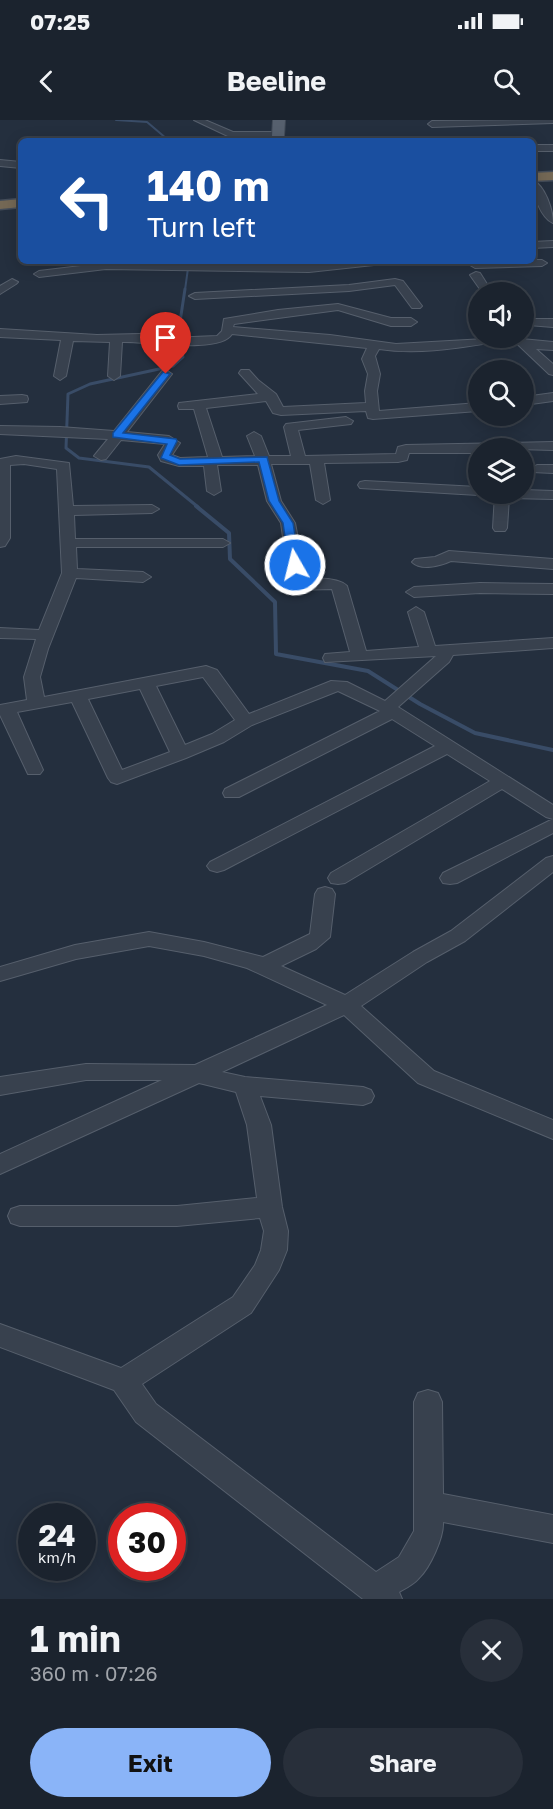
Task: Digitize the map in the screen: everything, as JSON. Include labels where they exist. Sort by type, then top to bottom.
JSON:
[{"type":"highway","points":[[537,181],[553,176]]},
{"type":"highway","points":[[0,205],[18,203]]},
{"type":"highway","points":[[0,210],[18,208]]},
{"type":"main road","points":[[279,120],[280,138]]},
{"type":"street","points":[[198,120],[232,135],[280,138]]},
{"type":"street","points":[[432,126],[487,121],[553,120]]},
{"type":"street","points":[[536,148],[553,148]]},
{"type":"street","points":[[0,163],[18,165]]},
{"type":"street","points":[[537,181],[553,220]]},
{"type":"street","points":[[536,246],[553,244]]},
{"type":"street","points":[[536,253],[549,276]]},
{"type":"street","points":[[536,264],[542,263]]},
{"type":"street","points":[[482,282],[475,270],[532,264]]},
{"type":"street","points":[[39,274],[105,266],[333,265],[349,288]]},
{"type":"street","points":[[0,291],[12,282]]},
{"type":"street","points":[[195,296],[349,288],[399,283],[417,306]]},
{"type":"street","points":[[0,333],[116,339],[140,338],[169,342],[212,339],[225,336],[228,321],[321,307],[338,307],[392,322],[411,322]]},
{"type":"street","points":[[534,323],[553,323]]},
{"type":"street","points":[[227,332],[330,339],[396,348],[468,342]]},
{"type":"street","points":[[60,376],[68,337]]},
{"type":"street","points":[[114,376],[116,339]]},
{"type":"street","points":[[534,343],[553,346]]},
{"type":"street","points":[[375,346],[367,356],[367,361],[374,374],[371,407],[373,416],[468,407]]},
{"type":"street","points":[[528,348],[553,371]]},
{"type":"street","points":[[102,456],[116,435],[166,374]]},
{"type":"street","points":[[245,374],[252,384],[271,397],[278,410],[281,411],[371,407]]},
{"type":"street","points":[[184,406],[271,397]]},
{"type":"street","points":[[534,400],[553,397]]},
{"type":"street","points":[[0,400],[22,399]]},
{"type":"street","points":[[199,405],[213,461],[214,491]]},
{"type":"street","points":[[299,459],[291,427],[346,421]]},
{"type":"street","points":[[0,430],[67,431],[172,441],[165,455],[171,460],[398,458],[402,457],[403,450],[406,449],[468,448]]},
{"type":"street","points":[[23,461],[29,431]]},
{"type":"street","points":[[254,436],[263,459],[274,501],[288,523],[295,565]]},
{"type":"street","points":[[534,447],[553,446]]},
{"type":"street","points":[[316,459],[323,500]]},
{"type":"street","points":[[0,543],[3,538],[3,463],[23,461],[64,466],[70,573],[32,677],[36,701]]},
{"type":"street","points":[[537,469],[553,469]]},
{"type":"street","points":[[365,485],[468,490]]},
{"type":"street","points":[[534,495],[553,495]]},
{"type":"street","points":[[500,528],[502,504]]},
{"type":"street","points":[[65,510],[152,509]]},
{"type":"street","points":[[70,543],[223,543]]},
{"type":"street","points":[[420,562],[438,561],[448,556],[553,564]]},
{"type":"street","points":[[70,573],[143,577]]},
{"type":"street","points":[[295,585],[333,583],[339,586],[359,656]]},
{"type":"street","points":[[414,592],[480,588],[553,589]]},
{"type":"street","points":[[232,793],[392,707],[443,658],[416,612]]},
{"type":"street","points":[[0,633],[46,634]]},
{"type":"street","points":[[331,658],[553,643]]},
{"type":"street","points":[[34,770],[3,709],[206,671],[211,674],[233,707],[246,721]]},
{"type":"street","points":[[146,681],[180,754]]},
{"type":"street","points":[[77,694],[117,778],[218,738],[246,721],[336,685],[392,707],[446,747],[553,813]]},
{"type":"street","points":[[218,866],[446,747]]},
{"type":"street","points":[[338,878],[501,782]]},
{"type":"street","points":[[450,878],[553,825]]},
{"type":"street","points":[[0,1165],[346,1005],[420,957],[458,936],[553,862]]},
{"type":"street","points":[[263,966],[320,937],[325,894]]},
{"type":"street","points":[[0,974],[75,952],[124,942],[149,939],[204,949],[263,966],[346,1005],[426,1077],[553,1131]]},
{"type":"street","points":[[0,1086],[86,1072],[198,1074],[245,1086],[363,1096]]},
{"type":"street","points":[[124,1381],[242,1305],[259,1283],[274,1250],[276,1231],[270,1207],[259,1125],[245,1086]]},
{"type":"street","points":[[20,1216],[177,1216],[270,1207]]},
{"type":"street","points":[[0,1335],[124,1381],[146,1413],[382,1594],[410,1567],[429,1533],[428,1402]]},
{"type":"street","points":[[429,1505],[553,1529]]},
{"type":"waterway","points":[[116,120],[147,122],[166,138]]},
{"type":"waterway","points":[[185,290],[189,264]]},
{"type":"waterway","points":[[185,289],[178,335],[183,357],[173,366],[90,384],[68,394],[66,448],[79,458],[149,467],[198,507]]},
{"type":"waterway","points":[[196,506],[229,533],[230,559],[275,602],[276,654],[368,671],[420,704],[475,733],[553,750]]},
{"type":"route","points":[[166,374],[116,435],[172,441],[165,455],[166,458],[179,462],[263,459],[274,501],[288,523],[295,565]]}]
